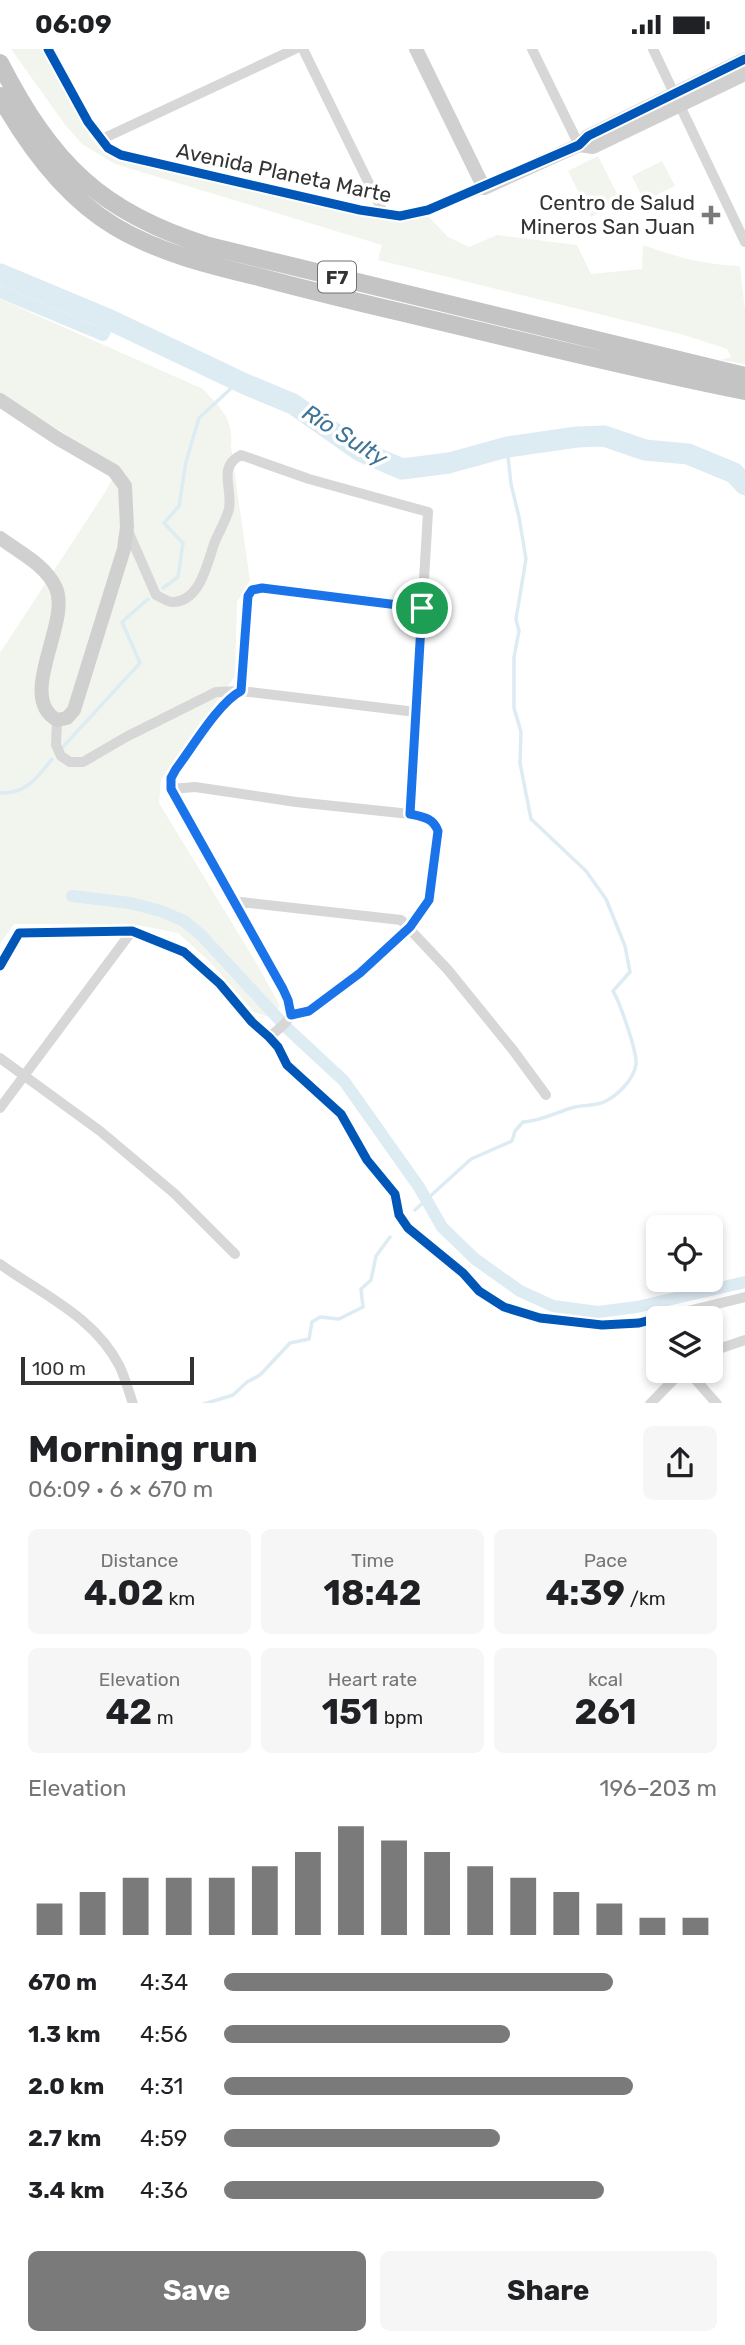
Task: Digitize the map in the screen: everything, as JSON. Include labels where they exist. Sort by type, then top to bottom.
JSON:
[{"type":"highway","name":"F7","points":[[0,63],[30,117],[53,151],[93,189],[128,213],[172,235],[236,253],[745,376]]},
{"type":"highway","name":"F7","points":[[0,96],[44,164],[76,197],[113,225],[154,246],[200,263],[322,293],[745,391]]},
{"type":"street","points":[[49,51],[61,49]]},
{"type":"street","points":[[100,140],[295,49]]},
{"type":"street","points":[[303,49],[384,214]]},
{"type":"street","points":[[416,49],[484,188]]},
{"type":"street","points":[[532,49],[579,145]]},
{"type":"street","points":[[653,49],[745,242]]},
{"type":"street","name":"Avenida Planeta Marte","points":[[49,51],[100,140],[121,155],[400,216],[428,210],[484,188],[579,145],[588,136],[745,74]]},
{"type":"street","name":"Avenida Planeta Marte","points":[[677,99],[745,59]]},
{"type":"street","points":[[0,400],[57,438],[114,471],[125,486],[127,527],[124,549],[74,710],[67,718],[57,720],[49,716],[41,701],[45,664],[56,621],[57,591],[43,569],[0,538]]},
{"type":"street","points":[[127,527],[156,595],[170,602],[192,593],[204,577],[229,510],[227,469],[232,460],[241,455],[309,479],[428,512],[410,814]]},
{"type":"street","points":[[241,691],[248,596],[252,590],[262,588],[422,608]]},
{"type":"street","points":[[57,720],[56,745],[61,756],[70,762],[83,762],[216,692],[241,691],[416,712]]},
{"type":"street","points":[[241,691],[223,705],[176,769],[171,778],[171,789],[283,989],[288,1000],[290,1017]]},
{"type":"street","points":[[171,789],[195,787],[296,802],[410,814],[428,818],[435,823],[438,831],[429,900],[410,927],[360,973],[309,1011],[290,1017],[270,1037]]},
{"type":"street","points":[[232,901],[401,919],[448,970],[546,1095]]},
{"type":"street","points":[[0,1108],[132,931]]},
{"type":"street","points":[[0,965],[19,933],[132,931],[184,952],[220,984],[252,1022],[270,1037],[287,1065],[341,1114],[367,1160],[395,1194],[399,1215],[408,1228],[463,1273],[480,1291],[504,1307],[540,1318],[602,1325],[646,1321]]},
{"type":"street","points":[[0,1058],[100,1131],[175,1194],[235,1254]]},
{"type":"street","points":[[0,1264],[82,1317],[120,1367],[133,1403]]},
{"type":"street","points":[[708,1306],[745,1297]]},
{"type":"street","points":[[723,1348],[745,1340]]},
{"type":"street","points":[[650,1403],[671,1383]]},
{"type":"street","points":[[698,1383],[717,1403]]},
{"type":"shaded area","points":[[11,49],[42,49],[89,135],[99,148],[116,157],[334,210],[387,219],[429,217],[448,237],[469,247],[497,235],[577,245],[591,274],[642,269],[643,245],[691,260],[740,266],[745,310],[745,364],[720,360],[731,357],[727,349],[684,335],[378,260],[382,245],[115,164],[82,144]]},
{"type":"shaded area","points":[[598,156],[621,202],[591,217],[568,171]]},
{"type":"shaded area","points":[[662,161],[675,186],[644,201],[632,176]]},
{"type":"shaded area","points":[[0,299],[203,389],[221,408],[228,421],[250,581],[237,602],[235,676],[161,779],[159,803],[280,1006],[269,1017],[254,1012],[209,961],[178,933],[132,924],[14,924],[0,944],[0,653],[119,467],[0,394]]},
{"type":"waterway","name":"Río Sulty","points":[[0,274],[110,320],[293,404],[360,451],[402,469],[449,463],[507,447],[604,436],[645,450],[688,454],[734,473],[745,485]]},
{"type":"waterway","points":[[0,292],[103,335],[110,320]]},
{"type":"waterway","points":[[163,588],[178,577],[183,543],[164,523],[179,506],[186,462],[199,418],[239,381]]},
{"type":"waterway","points":[[415,1210],[471,1159],[512,1141],[515,1131],[523,1122],[575,1107],[603,1103],[611,1098],[629,1080],[636,1064],[628,1027],[613,991],[630,972],[625,946],[606,899],[586,871],[531,819],[520,763],[521,732],[514,708],[514,657],[519,631],[516,619],[526,559],[511,484],[507,447]]},
{"type":"waterway","points":[[61,749],[140,663],[122,622],[148,599]]},
{"type":"waterway","points":[[0,793],[24,788],[52,759]]},
{"type":"waterway","points":[[72,896],[130,903],[161,911],[184,921],[201,935],[287,1028],[344,1081],[419,1187],[442,1227],[475,1259],[520,1291],[553,1306],[598,1312],[637,1307],[745,1282]]},
{"type":"waterway","points":[[207,1403],[233,1395],[247,1382],[260,1375],[290,1343],[309,1339],[312,1322],[320,1317],[339,1319],[363,1307],[361,1289],[371,1280],[376,1256],[390,1237]]},
{"type":"cycle path","points":[[48,49],[88,122],[108,148],[121,155],[360,210],[400,216],[428,210],[579,145],[588,136],[745,59]]},
{"type":"cycle path","points":[[0,966],[19,933],[132,931],[184,952],[220,984],[252,1022],[269,1037],[278,1047],[287,1065],[341,1114],[367,1160],[395,1194],[399,1215],[408,1228],[463,1273],[479,1291],[504,1307],[540,1318],[602,1325],[646,1321]]},
{"type":"place","name":"Centro de Salud Mineros San Juan","points":[[711,215]]},
{"type":"route","points":[[262,588],[422,608],[410,814],[428,818],[435,823],[438,831],[429,900],[410,927],[360,973],[309,1011],[291,1015],[283,989],[176,799],[171,789],[171,778],[223,705],[241,691],[248,596],[252,590],[262,588]]}]
